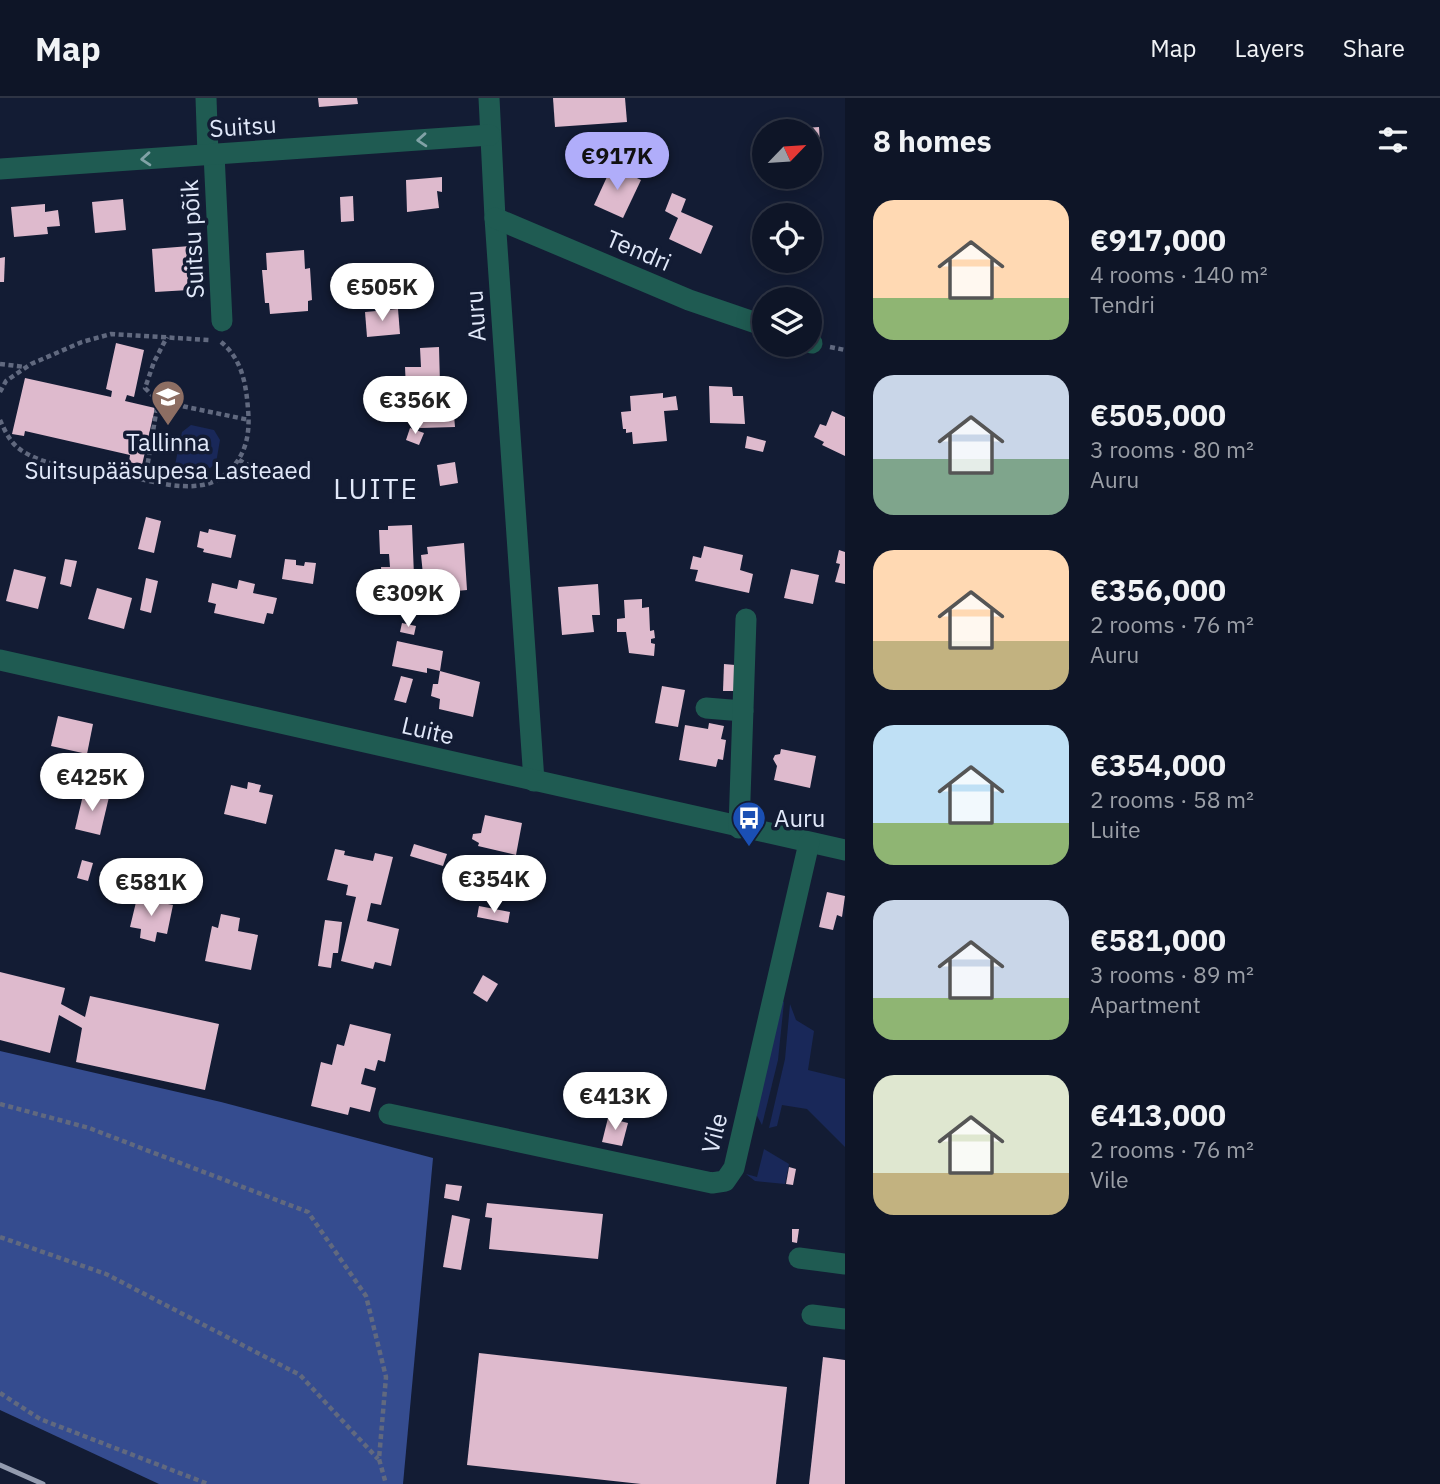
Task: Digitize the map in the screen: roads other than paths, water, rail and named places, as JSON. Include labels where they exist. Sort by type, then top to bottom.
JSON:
[{"type":"street","name":"Suitsu põik","points":[[206,98],[222,321]]},
{"type":"street","name":"Auru","points":[[489,98],[534,781]]},
{"type":"street","name":"Suitsu","points":[[0,169],[490,135]]},
{"type":"street","name":"Tendri","points":[[495,218],[689,300],[752,322]]},
{"type":"street","points":[[739,828],[746,619]]},
{"type":"street","name":"Luite","points":[[0,660],[845,850]]},
{"type":"street","points":[[706,708],[743,711]]},
{"type":"street","name":"Vile","points":[[388,1114],[712,1183],[725,1181],[734,1168],[809,843]]},
{"type":"street","points":[[799,1258],[845,1264]]},
{"type":"street","points":[[812,1315],[845,1319]]},
{"type":"railway","points":[[0,1465],[43,1484]]},
{"type":"place","name":"Tallinna Suitsupääsupesa Lasteaed","points":[[168,427]]},
{"type":"place","name":"Auru","points":[[749,848]]},
{"type":"district","name":"LUITE","points":[[376,488]]}]
